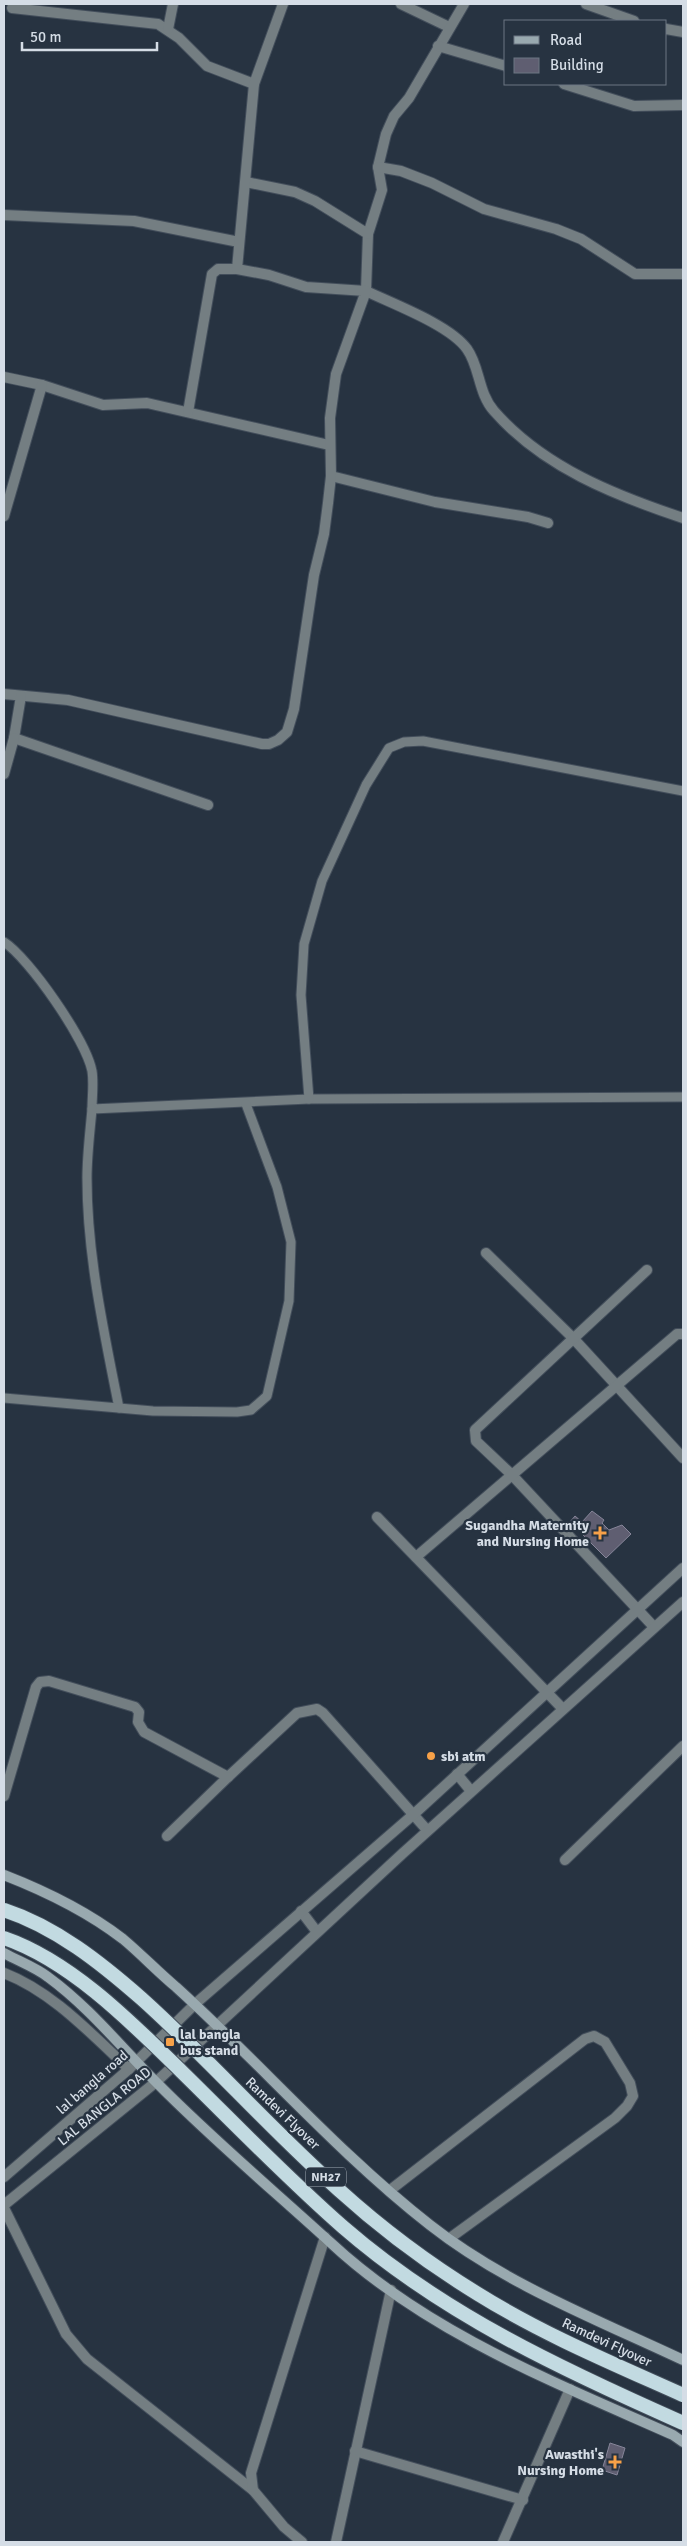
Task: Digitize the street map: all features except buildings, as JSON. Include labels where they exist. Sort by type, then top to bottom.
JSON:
[{"type":"highway","name":"Ramdevi Flyover","points":[[4,1910],[44,1926],[74,1945],[121,1981],[165,2020],[339,2190],[418,2255],[479,2295],[530,2323],[683,2395]]},
{"type":"highway","name":"NH27","points":[[4,1938],[38,1953],[68,1972],[105,2001],[146,2036],[344,2228],[410,2280],[475,2321],[539,2357],[683,2423]]},
{"type":"main road","points":[[4,1875],[48,1894],[122,1939],[216,2024],[332,2140],[431,2226],[543,2294],[683,2360]]},
{"type":"main road","points":[[4,1953],[46,1976],[84,2006],[133,2065],[156,2082],[325,2237],[391,2290],[486,2349],[673,2435],[683,2442]]},
{"type":"street","points":[[168,29],[173,4]]},
{"type":"street","points":[[237,269],[254,84],[283,4]]},
{"type":"street","points":[[401,4],[450,28]]},
{"type":"street","points":[[4,694],[68,700],[262,744],[269,744],[278,740],[287,732],[294,709],[314,575],[324,534],[331,476],[330,418],[336,374],[366,292],[368,234],[382,190],[378,167],[386,134],[394,116],[409,98],[464,4]]},
{"type":"street","points":[[586,4],[631,20]]},
{"type":"street","points":[[12,8],[145,21],[168,29],[207,66],[254,84]]},
{"type":"street","points":[[667,29],[683,32]]},
{"type":"street","points":[[438,46],[504,65]]},
{"type":"street","points":[[567,85],[634,106],[683,105]]},
{"type":"street","points":[[378,167],[401,171],[432,183],[484,209],[581,238],[635,274],[683,274]]},
{"type":"street","points":[[246,182],[295,192],[315,200],[368,234]]},
{"type":"street","points":[[4,215],[134,221],[240,242]]},
{"type":"street","points":[[188,412],[212,274],[218,269],[237,269],[269,274],[306,287],[366,292],[452,334],[468,349],[474,361],[482,390],[492,410],[520,437],[546,457],[634,502],[683,518]]},
{"type":"street","points":[[4,377],[42,385],[103,405],[147,403],[329,445]]},
{"type":"street","points":[[4,516],[42,385]]},
{"type":"street","points":[[331,476],[435,502],[528,517],[548,523]]},
{"type":"street","points":[[4,774],[14,738],[21,696]]},
{"type":"street","points":[[14,738],[208,805]]},
{"type":"street","points":[[486,1253],[573,1338],[683,1458]]},
{"type":"street","points":[[647,1270],[475,1430],[476,1441],[512,1475],[636,1610],[654,1627]]},
{"type":"street","points":[[416,1557],[677,1334],[683,1334]]},
{"type":"street","points":[[377,1517],[562,1708]]},
{"type":"street","name":"lal bangla road","points":[[4,2177],[133,2065],[195,2004],[414,1814],[683,1568]]},
{"type":"street","name":"LAL BANGLA ROAD","points":[[4,2207],[156,2082],[216,2024],[428,1830],[562,1708],[683,1602]]},
{"type":"street","points":[[4,1796],[36,1688],[40,1682],[49,1681],[135,1707],[140,1712],[138,1722],[144,1732],[228,1777]]},
{"type":"street","points":[[167,1836],[296,1713],[317,1709],[428,1830]]},
{"type":"street","points":[[564,1860],[683,1746]]},
{"type":"street","points":[[457,1774],[471,1791]]},
{"type":"street","points":[[301,1911],[317,1932]]},
{"type":"street","points":[[4,1973],[15,1977],[60,2007],[133,2065]]},
{"type":"street","points":[[389,2191],[585,2039],[594,2036],[605,2042],[630,2083],[633,2096],[627,2106],[615,2118],[450,2238]]},
{"type":"street","points":[[4,2207],[66,2334],[87,2359],[253,2490],[284,2527],[302,2542]]},
{"type":"street","points":[[253,2490],[250,2472],[325,2237]]},
{"type":"street","points":[[336,2542],[391,2290]]},
{"type":"street","points":[[503,2542],[570,2389]]},
{"type":"street","points":[[355,2452],[523,2500]]},
{"type":"lane","points":[[309,1100],[301,995],[304,944],[322,881],[366,785],[389,748],[404,742],[424,741],[683,791]]},
{"type":"lane","points":[[4,942],[14,948],[28,964],[81,1042],[92,1070],[92,1109],[87,1176],[88,1210],[104,1328],[119,1408]]},
{"type":"lane","points":[[92,1109],[309,1100],[683,1097]]},
{"type":"lane","points":[[4,1398],[119,1408],[237,1412],[252,1410],[267,1396],[289,1301],[290,1242],[276,1186],[246,1104]]},
{"type":"place","name":"Sugandha Maternity and Nursing Home","points":[[600,1533]]},
{"type":"place","name":"sbi atm","points":[[431,1756]]},
{"type":"place","name":"lal bangla bus stand","points":[[170,2042]]},
{"type":"place","name":"Awasthi's Nursing Home","points":[[615,2462]]}]
